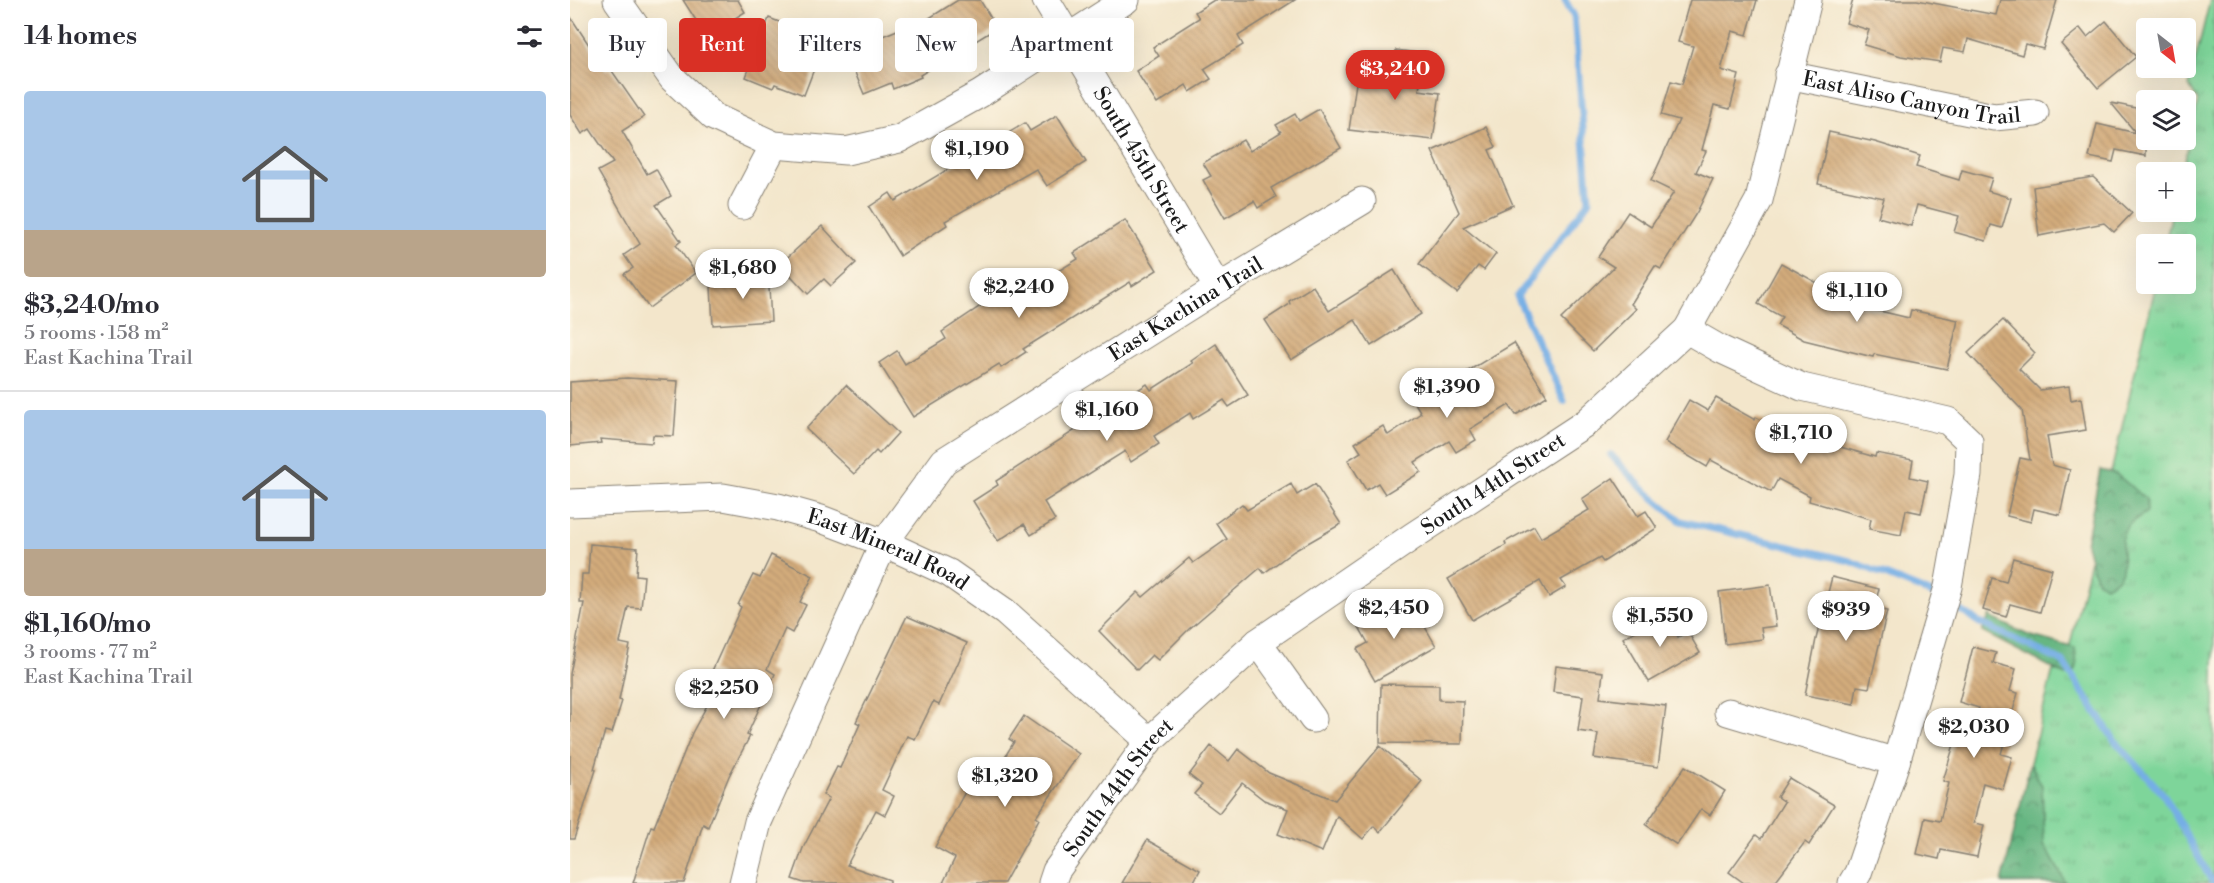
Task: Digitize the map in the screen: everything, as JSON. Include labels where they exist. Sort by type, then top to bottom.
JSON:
[{"type":"street","points":[[617,0],[672,78],[714,117],[774,145],[846,151],[899,139],[980,94],[1014,72]]},
{"type":"street","name":"South 45th Street","points":[[1046,0],[1056,18]]},
{"type":"street","points":[[1098,18],[1126,0]]},
{"type":"street","name":"South 44th Street","points":[[1052,883],[1056,871],[1149,741],[1258,642],[1413,536],[1587,422],[1687,330],[1759,201],[1808,0]]},
{"type":"street","name":"South 45th Street","points":[[1088,72],[1218,288]]},
{"type":"street","name":"East Aliso Canyon Trail","points":[[1788,75],[1994,117],[2035,113]]},
{"type":"street","points":[[742,206],[774,145]]},
{"type":"street","name":"East Kachina Trail","points":[[743,883],[758,822],[884,543],[945,461],[1218,288],[1362,201]]},
{"type":"street","points":[[1687,330],[1720,349],[1802,387],[1948,421],[1969,441],[1968,475],[1948,587],[1896,762],[1858,873],[1852,883]]},
{"type":"street","name":"East Mineral Road","points":[[570,502],[723,496],[778,507],[821,519],[884,543],[949,573],[1005,612],[1149,741]]},
{"type":"street","points":[[1258,642],[1313,719]]},
{"type":"street","points":[[1728,712],[1896,762]]},
{"type":"green space","points":[[2210,0],[2214,0],[2214,883],[2004,883],[2035,772],[2030,763],[2053,670],[2062,673],[2067,657],[2154,294],[2196,294],[2196,234],[2167,234],[2170,222],[2196,222],[2196,162],[2184,162],[2187,150],[2196,150],[2198,101],[2196,90],[2191,90],[2189,86],[2191,78],[2196,78],[2196,57]]},
{"type":"green space","points":[[2100,470],[2116,474],[2146,499],[2147,512],[2132,522],[2124,531],[2122,570],[2115,581],[2106,586],[2098,582],[2086,544]]},
{"type":"green space","points":[[1990,615],[2028,635],[2075,648],[2077,666],[2075,671],[2066,675],[1982,632]]},
{"type":"green space","points":[[2030,763],[2042,786],[2044,844],[2066,883],[2002,883]]},
{"type":"building","points":[[683,0],[738,0],[745,12],[735,18],[694,18]]},
{"type":"building","points":[[958,0],[980,0],[991,18],[989,18],[989,33],[977,40],[977,18],[929,18]]},
{"type":"building","points":[[1214,0],[1295,0],[1238,36],[1243,45],[1204,69],[1211,79],[1190,92],[1186,85],[1157,104],[1136,71],[1159,56],[1153,47],[1199,18],[1195,12]]},
{"type":"building","points":[[1690,0],[1757,0],[1747,35],[1732,31],[1721,70],[1739,75],[1730,109],[1714,105],[1702,150],[1706,151],[1696,172],[1713,179],[1697,212],[1661,269],[1655,266],[1631,304],[1636,309],[1593,351],[1561,319],[1614,267],[1598,257],[1628,212],[1651,227],[1674,192],[1651,181],[1679,120],[1661,115],[1671,81],[1682,84],[1693,46],[1678,42]]},
{"type":"building","points":[[1853,0],[1917,0],[1996,15],[2000,0],[2057,0],[2043,49],[2025,44],[2022,55],[1968,39],[1965,52],[1943,48],[1940,62],[1901,56],[1864,45],[1869,30],[1846,23]]},
{"type":"building","points":[[570,16],[588,44],[588,72],[613,72],[644,117],[622,131],[647,174],[656,169],[671,196],[656,205],[681,241],[676,245],[696,273],[649,308],[624,274],[633,268],[624,255],[640,244],[598,171],[613,163],[590,129],[582,134],[570,115]]},
{"type":"building","points":[[769,18],[778,22],[778,72],[813,72],[804,95],[775,84],[773,88],[746,77],[748,72],[766,72],[766,26]]},
{"type":"building","points":[[2106,21],[2136,57],[2098,88],[2061,44],[2080,28],[2087,37]]},
{"type":"building","points":[[895,31],[895,72],[925,72],[920,75],[921,77],[893,89],[891,83],[864,94],[855,72],[883,72],[883,36]]},
{"type":"building","points":[[1396,50],[1425,54],[1419,90],[1440,93],[1433,140],[1349,130],[1358,70],[1393,75]]},
{"type":"building","points":[[2111,103],[2136,108],[2136,133]]},
{"type":"building","points":[[1319,109],[1341,148],[1271,188],[1276,197],[1258,208],[1254,201],[1225,218],[1203,180],[1211,176],[1203,163],[1243,140],[1250,151],[1281,132],[1276,125],[1295,114],[1299,121]]},
{"type":"building","points":[[1057,115],[1086,162],[1047,186],[1036,169],[945,221],[947,225],[900,256],[869,207],[890,193],[895,201],[1025,123],[1030,131]]},
{"type":"building","points":[[2097,124],[2136,133],[2136,150],[2146,150],[2146,156],[2116,150],[2113,162],[2089,157]]},
{"type":"building","points":[[1486,127],[1496,147],[1489,150],[1513,205],[1463,227],[1496,254],[1484,270],[1478,266],[1457,293],[1419,264],[1459,212],[1432,151]]},
{"type":"building","points":[[1829,132],[1875,142],[1920,156],[1916,167],[1959,180],[1962,170],[1992,178],[1988,191],[2011,198],[2002,228],[1991,225],[1986,241],[1954,232],[1959,216],[1917,205],[1911,226],[1878,217],[1884,198],[1818,184]]},
{"type":"building","points":[[2093,177],[2132,213],[2114,232],[2104,223],[2039,236],[2033,187]]},
{"type":"building","points":[[1125,220],[1157,270],[1132,286],[1130,282],[1023,349],[1026,352],[1001,368],[999,364],[913,417],[879,363],[897,351],[905,364],[946,339],[942,332],[1009,287],[1035,271],[1042,281],[1078,259],[1074,253]]},
{"type":"building","points":[[822,226],[856,263],[831,286],[824,279],[808,294],[780,264]]},
{"type":"building","points":[[1781,263],[1823,286],[1817,296],[1909,318],[1911,310],[1958,320],[1947,369],[1874,354],[1873,357],[1804,340],[1777,325],[1782,317],[1758,304]]},
{"type":"building","points":[[1394,270],[1421,314],[1371,346],[1355,320],[1291,360],[1265,320],[1313,286],[1329,311]]},
{"type":"building","points":[[768,271],[771,321],[713,325],[711,286],[739,284],[739,273]]},
{"type":"building","points":[[2003,320],[2035,353],[2019,369],[2040,390],[2069,386],[2071,400],[2081,398],[2086,430],[2047,436],[2052,465],[2070,470],[2060,515],[2034,509],[2031,522],[2007,516],[2020,458],[2030,460],[2022,410],[1968,353]]},
{"type":"building","points":[[1514,343],[1547,396],[1516,415],[1509,405],[1470,429],[1476,440],[1456,452],[1449,441],[1415,462],[1421,472],[1385,494],[1378,483],[1366,490],[1348,460],[1361,452],[1355,443],[1383,426],[1388,435],[1421,413],[1415,403]]},
{"type":"building","points":[[1216,344],[1248,395],[1229,407],[1224,400],[1193,419],[1190,413],[1154,436],[1159,444],[1131,462],[1125,451],[1044,502],[1055,520],[1031,535],[1024,524],[998,541],[973,501],[998,485],[996,481],[1147,384],[1151,390],[1193,363],[1191,361]]},
{"type":"building","points":[[627,378],[678,381],[674,436],[653,435],[652,443],[600,439],[601,443],[570,446],[570,382]]},
{"type":"building","points":[[846,385],[898,433],[879,454],[876,451],[854,474],[806,429]]},
{"type":"building","points":[[1716,398],[1755,420],[1756,417],[1814,448],[1816,440],[1875,457],[1876,453],[1913,460],[1910,477],[1928,481],[1921,513],[1906,510],[1901,535],[1869,529],[1871,519],[1809,501],[1810,496],[1778,479],[1771,492],[1711,460],[1707,467],[1665,442],[1689,400],[1708,411]]},
{"type":"building","points":[[1613,478],[1638,516],[1646,511],[1657,528],[1603,562],[1600,558],[1561,580],[1566,587],[1549,597],[1540,581],[1472,620],[1448,579],[1534,526],[1541,538],[1589,510],[1582,499]]},
{"type":"building","points":[[1291,484],[1297,495],[1315,484],[1341,524],[1294,551],[1264,573],[1260,568],[1189,629],[1158,660],[1152,655],[1137,670],[1099,631],[1138,592],[1143,597],[1189,558],[1193,563],[1227,539],[1216,523],[1242,504],[1247,510]]},
{"type":"building","points":[[590,544],[638,548],[636,575],[644,576],[641,608],[628,607],[620,643],[630,645],[619,700],[622,701],[612,733],[605,731],[594,769],[596,770],[574,839],[570,839],[570,674],[584,603],[580,603],[582,574],[588,574]]},
{"type":"building","points":[[771,555],[813,576],[800,602],[806,605],[792,633],[785,629],[767,669],[775,674],[747,735],[750,736],[729,776],[708,827],[703,824],[684,883],[633,883],[651,826],[654,827],[692,733],[723,676],[712,671],[741,607],[738,605],[753,575],[760,578]]},
{"type":"building","points":[[2013,558],[2052,569],[2040,612],[2010,604],[2006,617],[1983,610],[1992,578],[2006,582]]},
{"type":"building","points":[[1832,577],[1879,589],[1874,608],[1887,611],[1869,688],[1857,686],[1854,704],[1805,695]]},
{"type":"building","points":[[1770,585],[1776,626],[1761,628],[1763,639],[1725,644],[1719,592]]},
{"type":"building","points":[[1409,599],[1436,646],[1375,681],[1357,649],[1368,643],[1359,627]]},
{"type":"building","points":[[1664,615],[1678,637],[1688,632],[1700,653],[1649,682],[1623,638]]},
{"type":"building","points":[[907,616],[967,643],[939,705],[933,702],[915,739],[907,736],[882,790],[894,796],[885,815],[876,810],[847,865],[890,880],[890,883],[804,883],[792,879],[803,848],[829,798],[823,795],[837,767],[840,768],[860,724],[856,722]]},
{"type":"building","points":[[1973,647],[1996,653],[1993,663],[2016,669],[2010,691],[2018,693],[2001,754],[2012,757],[2003,789],[1983,783],[1974,823],[1984,825],[1977,857],[1941,850],[1939,859],[1917,854],[1925,818],[1940,821],[1949,783],[1943,781],[1955,741],[1968,745],[1979,708],[1959,702]]},
{"type":"building","points":[[1556,666],[1603,672],[1600,698],[1666,706],[1658,767],[1594,758],[1598,734],[1578,731],[1583,696],[1553,692]]},
{"type":"building","points":[[1381,684],[1439,685],[1439,700],[1463,701],[1462,744],[1380,743]]},
{"type":"building","points":[[1024,716],[1079,754],[1036,817],[1039,819],[1004,883],[943,883],[955,858],[935,847],[971,781],[985,789],[1014,742],[1009,739]]},
{"type":"building","points":[[1211,746],[1229,761],[1238,749],[1269,773],[1335,800],[1380,746],[1422,781],[1380,832],[1374,826],[1363,839],[1337,816],[1322,852],[1278,834],[1288,809],[1264,800],[1242,783],[1219,813],[1194,794],[1202,785],[1189,775]]},
{"type":"building","points":[[1685,766],[1725,791],[1710,815],[1701,809],[1677,845],[1646,825]]},
{"type":"building","points":[[1789,778],[1834,805],[1809,845],[1805,842],[1774,883],[1744,883],[1729,872],[1756,835],[1761,839],[1784,802],[1777,797]]},
{"type":"building","points":[[1147,840],[1200,870],[1193,883],[1122,883]]},
{"type":"waterway","points":[[1564,401],[1517,296],[1589,201],[1574,16],[1565,0]]},
{"type":"waterway","points":[[1611,455],[1643,489],[1681,521],[1850,561],[1940,597]]},
{"type":"waterway","points":[[1949,603],[1980,623],[2063,662],[2115,741],[2164,795],[2213,883]]}]
